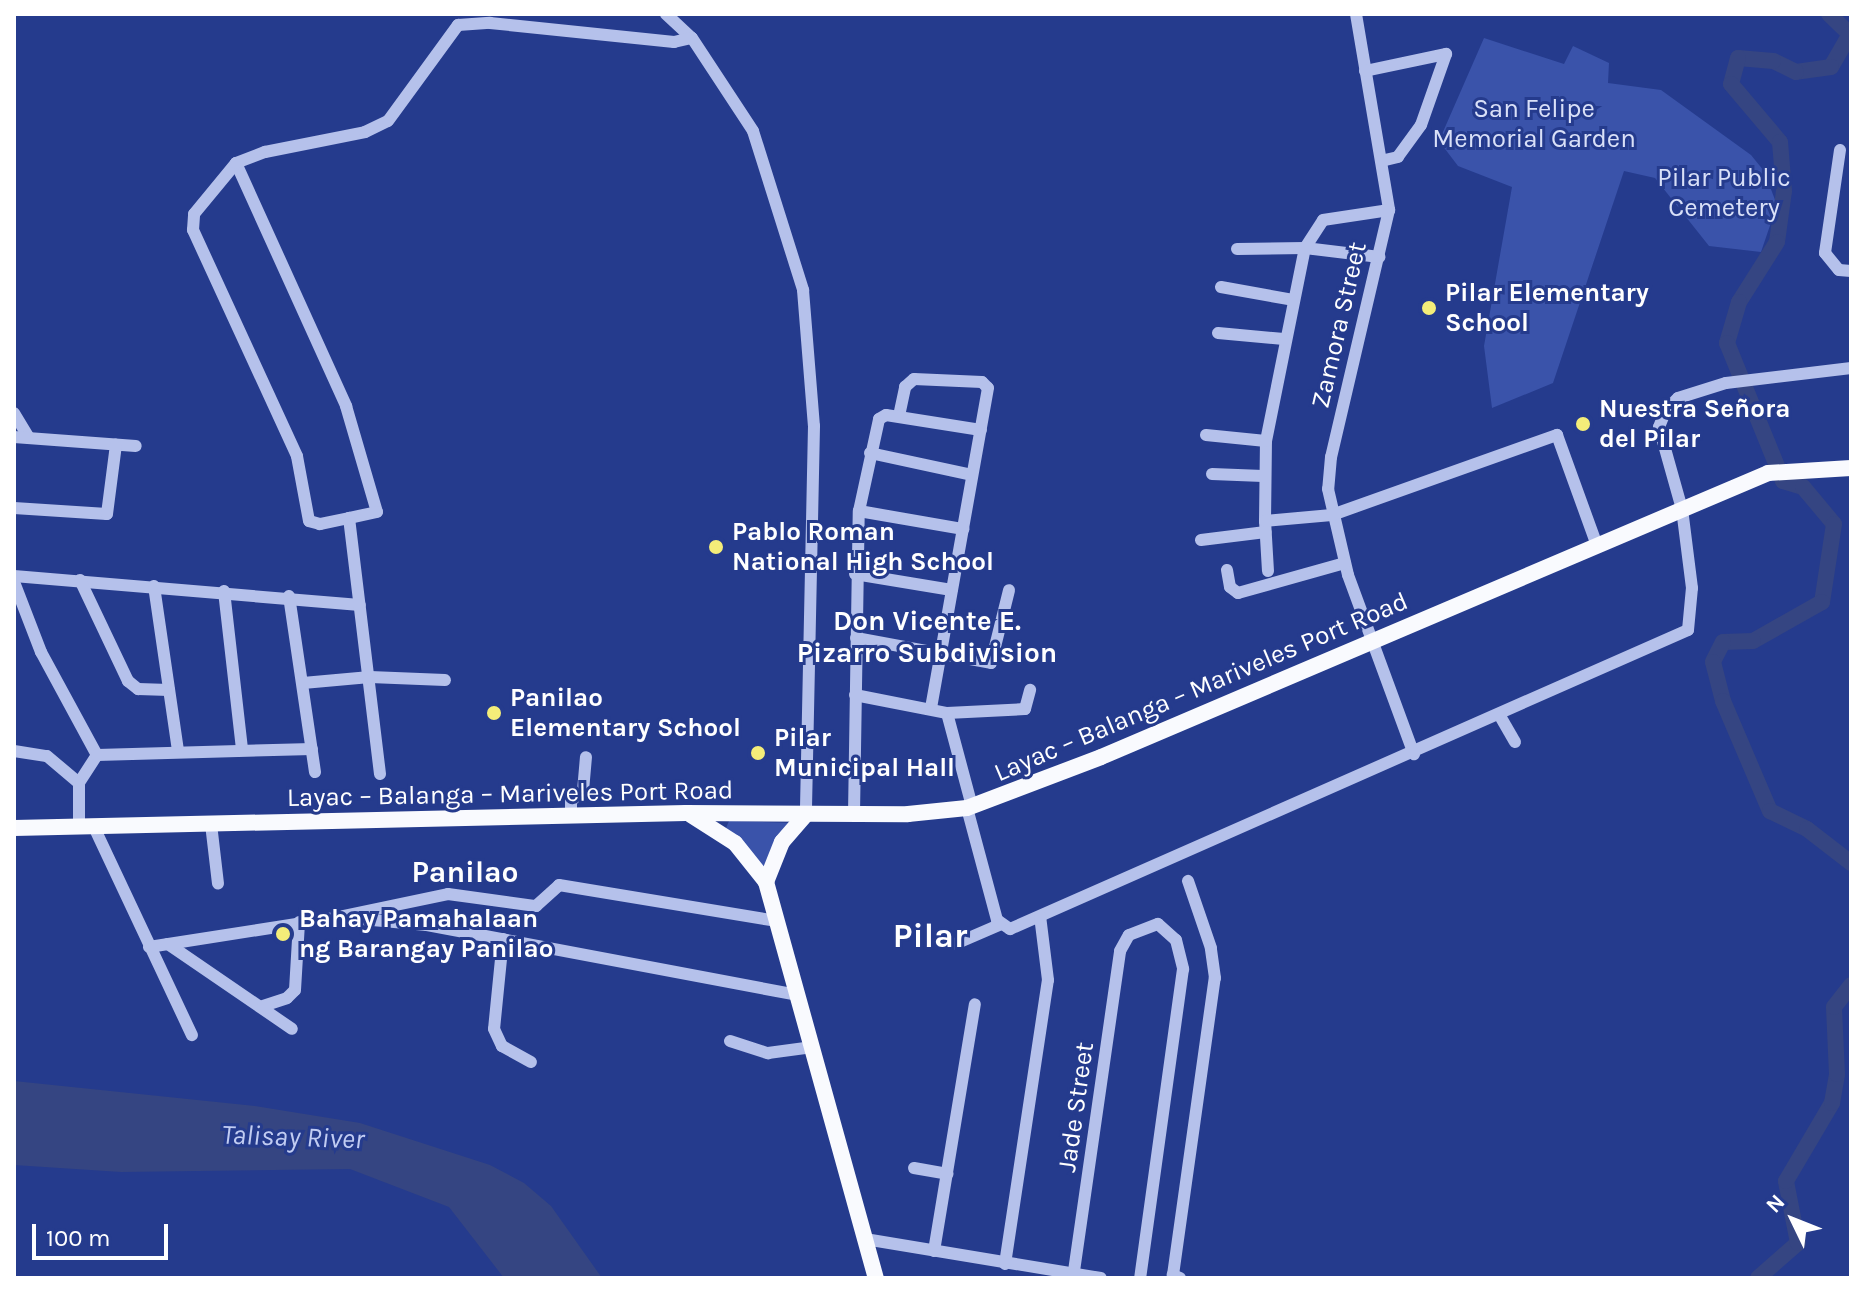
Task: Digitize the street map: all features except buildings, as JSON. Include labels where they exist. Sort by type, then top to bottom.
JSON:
[{"type":"main road","name":"Layac – Balanga – Mariveles Port Road","points":[[14,828],[686,813],[912,814],[969,807],[1372,643],[1596,543],[1768,473],[1790,469],[1851,468]]},
{"type":"main road","points":[[686,813],[721,831],[766,882],[876,1278]]},
{"type":"main road","points":[[766,882],[782,842],[806,814]]},
{"type":"street","points":[[666,14],[692,38],[753,131],[803,290],[814,426],[806,814]]},
{"type":"street","name":"Zamora Street","points":[[1356,14],[1389,210],[1331,457],[1332,515],[1372,643],[1414,754]]},
{"type":"street","points":[[236,163],[346,406],[377,512],[320,524],[309,521],[297,456],[193,230],[198,206],[236,163],[265,152],[365,132],[388,121],[445,39],[470,22],[674,42],[692,38]]},
{"type":"street","points":[[1365,71],[1446,54],[1421,125],[1398,157],[1381,161]]},
{"type":"street","points":[[1840,150],[1825,253],[1839,270],[1851,271]]},
{"type":"street","points":[[1268,571],[1263,476],[1266,441],[1284,339],[1305,248],[1323,220],[1389,210]]},
{"type":"street","points":[[1237,249],[1305,248],[1379,257]]},
{"type":"street","points":[[1221,287],[1293,300]]},
{"type":"street","points":[[1218,333],[1284,339]]},
{"type":"street","points":[[955,944],[999,925],[1010,929],[1414,754],[1688,630],[1692,588],[1682,509],[1659,427],[1666,410],[1678,398],[1747,378],[1851,368]]},
{"type":"street","points":[[899,416],[905,387],[914,379],[982,382],[988,388],[931,709]]},
{"type":"street","points":[[14,413],[29,438]]},
{"type":"street","points":[[854,814],[855,574],[859,511],[870,453],[882,416],[981,430]]},
{"type":"street","points":[[1206,435],[1266,441]]},
{"type":"street","points":[[1201,540],[1332,515],[1557,435],[1596,543]]},
{"type":"street","points":[[14,437],[136,446]]},
{"type":"street","points":[[14,508],[107,514],[116,445]]},
{"type":"street","points":[[870,453],[972,475]]},
{"type":"street","points":[[1212,474],[1263,476]]},
{"type":"street","points":[[859,511],[963,529]]},
{"type":"street","points":[[349,518],[380,774]]},
{"type":"street","points":[[1227,570],[1230,587],[1238,593],[1345,563]]},
{"type":"street","points":[[855,574],[952,590]]},
{"type":"street","points":[[14,576],[289,596],[360,605]]},
{"type":"street","points":[[80,580],[108,647],[131,685],[169,690]]},
{"type":"street","points":[[14,582],[41,652],[97,755]]},
{"type":"street","points":[[154,586],[178,750]]},
{"type":"street","points":[[856,638],[991,663],[1009,590]]},
{"type":"street","points":[[224,591],[242,750]]},
{"type":"street","points":[[289,596],[315,772]]},
{"type":"street","points":[[303,683],[370,677],[445,680]]},
{"type":"street","points":[[855,695],[947,713],[1025,709],[1030,690]]},
{"type":"street","points":[[947,713],[999,925]]},
{"type":"street","points":[[1500,716],[1515,742]]},
{"type":"street","points":[[14,737],[17,751],[47,756],[79,783],[87,827],[192,1035]]},
{"type":"street","points":[[97,755],[178,750],[312,749]]},
{"type":"street","points":[[79,783],[97,755]]},
{"type":"street","points":[[571,815],[571,801],[583,791],[586,757]]},
{"type":"street","points":[[211,824],[218,884]]},
{"type":"street","points":[[1175,1277],[1215,978],[1211,948],[1188,881]]},
{"type":"street","points":[[149,947],[340,917],[396,901],[448,894],[536,906],[559,885],[776,921]]},
{"type":"street","points":[[1005,1264],[1048,980],[1040,916]]},
{"type":"street","points":[[340,917],[427,925],[798,995]]},
{"type":"street","points":[[263,1006],[291,997],[295,990],[299,922]]},
{"type":"street","name":"Jade Street","points":[[1074,1276],[1123,942],[1158,924],[1176,940],[1183,969],[1140,1278]]},
{"type":"street","points":[[503,939],[494,1029],[502,1046],[531,1062]]},
{"type":"street","points":[[168,944],[263,1006],[292,1029]]},
{"type":"street","points":[[934,1251],[975,1004]]},
{"type":"street","points":[[730,1041],[768,1053],[813,1047]]},
{"type":"street","points":[[914,1168],[947,1174]]},
{"type":"street","points":[[865,1239],[1074,1276],[1101,1278]]},
{"type":"green space","name":"San Felipe Memorial Garden","points":[[1484,38],[1564,64],[1573,46],[1609,63],[1608,83],[1661,90],[1751,155],[1764,171],[1777,205],[1761,252],[1709,246],[1655,178],[1624,171],[1553,383],[1492,408],[1484,346],[1512,187],[1458,166],[1439,141]]},
{"type":"green space","points":[[729,821],[794,823],[771,848],[764,873],[726,828]]},
{"type":"water","name":"Talisay River","points":[[14,1081],[255,1106],[360,1123],[490,1165],[524,1183],[551,1206],[602,1278],[504,1278],[449,1207],[350,1169],[121,1172],[14,1165]]},
{"type":"waterway","points":[[1829,14],[1850,34],[1831,67],[1796,72],[1773,61],[1738,58],[1731,84],[1780,142],[1784,191],[1777,242],[1739,302],[1727,343],[1783,481],[1803,487],[1834,524],[1822,602],[1753,641],[1723,642],[1713,662],[1723,701],[1770,811],[1807,829],[1851,863]]},
{"type":"waterway","points":[[1758,1278],[1798,1243],[1786,1181],[1832,1103],[1837,1074],[1834,1007],[1851,985]]},
{"type":"place","name":"Pilar Elementary School","points":[[1429,308]]},
{"type":"place","name":"Nuestra Señora del Pilar","points":[[1583,424]]},
{"type":"place","name":"Pablo Roman National High School","points":[[716,547]]},
{"type":"place","name":"Panilao Elementary School","points":[[494,713]]},
{"type":"place","name":"Pilar Municipal Hall","points":[[758,753]]},
{"type":"place","name":"Bahay Pamahalaan ng Barangay Panilao","points":[[283,934]]},
{"type":"district","name":"Don Vicente E. Pizarro Subdivision","points":[[927,637]]},
{"type":"district","name":"Panilao","points":[[465,872]]},
{"type":"district","name":"Pilar","points":[[930,937]]},
{"type":"park label","name":"Pilar Public Cemetery","points":[[1724,193]]}]
